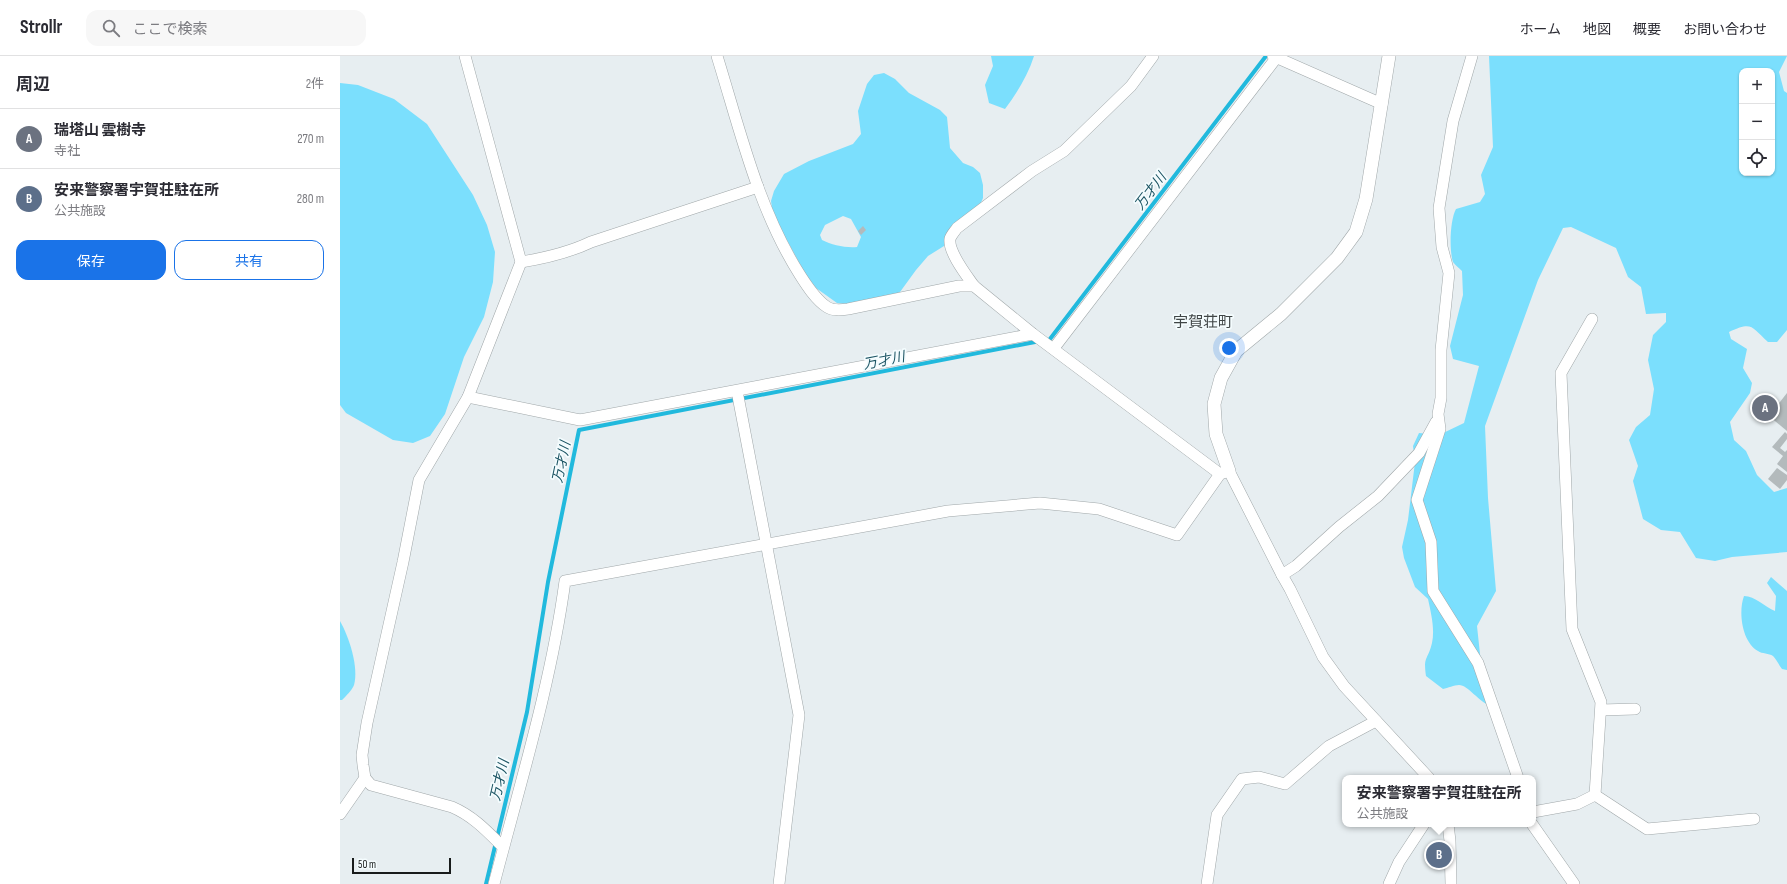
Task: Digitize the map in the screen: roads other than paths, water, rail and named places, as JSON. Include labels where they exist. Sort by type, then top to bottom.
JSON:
[{"type":"street","points":[[465,56],[521,262],[468,397],[419,480],[403,562],[367,723],[362,755],[365,778],[371,785],[452,807],[465,812],[502,845]]},
{"type":"street","points":[[717,56],[758,187],[784,250],[809,288],[829,308],[848,309],[959,286],[974,286]]},
{"type":"street","points":[[1153,56],[1132,86],[1064,151],[1032,171],[957,228],[950,239],[951,246],[965,274],[974,286],[1034,334],[1224,472]]},
{"type":"street","points":[[1389,56],[1366,199],[1356,232],[1337,258],[1317,279],[1281,314],[1236,351],[1221,378],[1214,404],[1216,434],[1224,472],[1290,589],[1323,657],[1344,686],[1376,721],[1399,743],[1426,775]]},
{"type":"street","points":[[1282,575],[1296,566],[1339,527],[1378,496],[1419,453],[1436,424],[1441,398],[1441,350],[1449,274],[1442,247],[1439,208],[1453,121],[1472,56]]},
{"type":"street","points":[[1054,348],[1275,57],[1382,104]]},
{"type":"street","points":[[521,262],[573,251],[591,242],[758,187]]},
{"type":"street","points":[[1592,319],[1561,373],[1572,629],[1601,702],[1595,795]]},
{"type":"street","points":[[468,397],[580,420],[738,397],[1034,334]]},
{"type":"street","points":[[738,397],[767,544],[774,592],[799,715],[778,884]]},
{"type":"street","points":[[1438,414],[1440,429],[1417,500],[1431,542],[1433,591],[1478,663],[1517,775]]},
{"type":"street","points":[[494,884],[502,845],[531,741],[559,624],[565,581],[948,511],[1040,503],[1099,509],[1177,535],[1224,472]]},
{"type":"street","points":[[1600,710],[1635,709]]},
{"type":"street","points":[[1207,884],[1217,815],[1242,779],[1259,777],[1285,784],[1329,746],[1376,721]]},
{"type":"street","points":[[340,814],[365,778]]},
{"type":"street","points":[[1536,811],[1577,804],[1595,795]]},
{"type":"street","points":[[1595,795],[1647,829],[1754,819]]},
{"type":"street","points":[[1389,884],[1399,862],[1422,827]]},
{"type":"street","points":[[1448,827],[1451,884]]},
{"type":"street","points":[[1534,827],[1574,884]]},
{"type":"waterway","name":"万才川","points":[[1050,339],[1266,56]]},
{"type":"waterway","name":"万才川","points":[[486,884],[527,712],[548,582],[579,430],[1035,342]]},
{"type":"place","name":"瑞塔山 雲樹寺","points":[[1765,408]]},
{"type":"place","name":"安来警察署宇賀荘駐在所","points":[[1439,855]]},
{"type":"district","name":"宇賀荘町","points":[[1203,322]]}]
